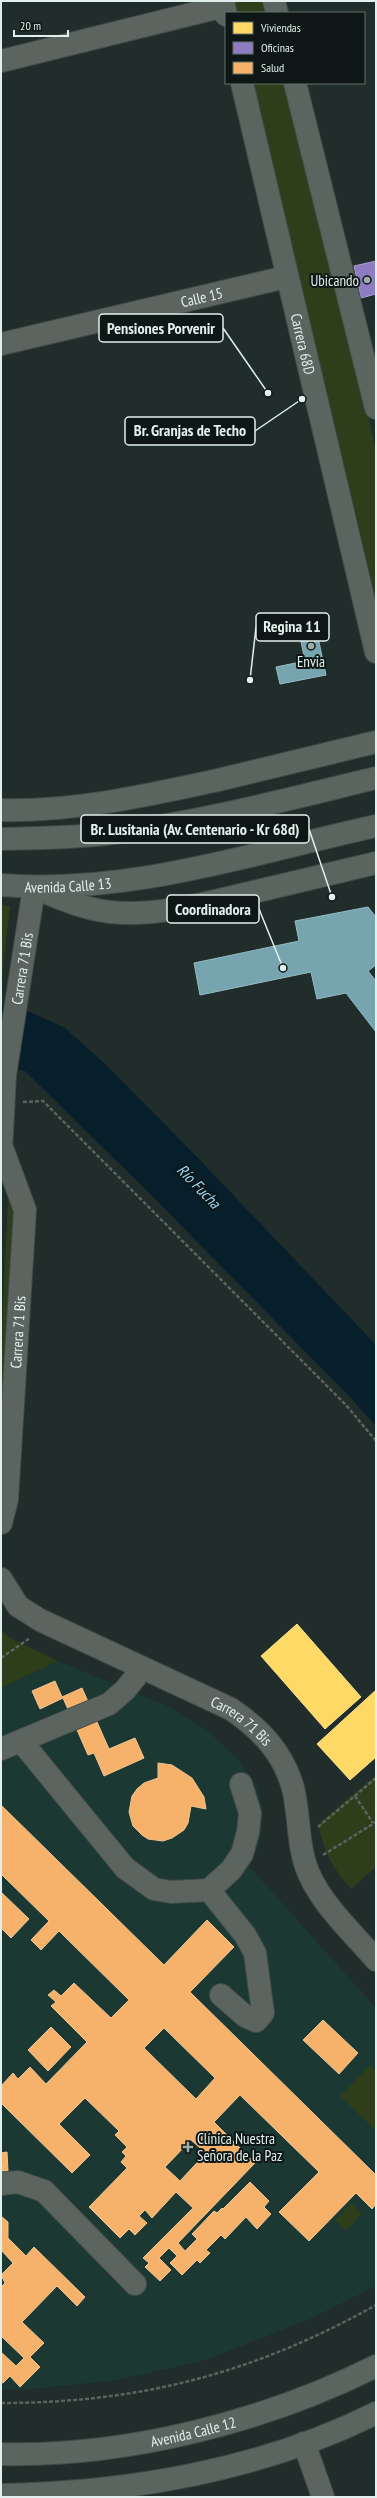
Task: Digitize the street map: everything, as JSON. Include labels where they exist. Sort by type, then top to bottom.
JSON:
[{"type":"main road","points":[[274,1],[278,12]]},
{"type":"main road","name":"Carrera 68D","points":[[242,84],[286,277],[376,652]]},
{"type":"main road","points":[[295,84],[376,408]]},
{"type":"main road","points":[[1,810],[43,808],[123,800],[376,742]]},
{"type":"main road","points":[[1,839],[59,838],[160,826],[227,813],[376,778]]},
{"type":"main road","points":[[1,828],[43,808]]},
{"type":"main road","name":"Avenida Calle 13","points":[[34,888],[126,882],[376,826]]},
{"type":"main road","name":"Avenida Calle 13","points":[[34,888],[75,904],[94,909],[130,913],[159,911],[212,902],[376,863]]},
{"type":"main road","points":[[1,885],[34,888]]},
{"type":"main road","name":"Avenida Calle 12","points":[[1,2454],[103,2448],[154,2441],[203,2430],[297,2400],[349,2380],[376,2366]]},
{"type":"main road","points":[[1,2495],[72,2491],[168,2478],[263,2456],[304,2443],[376,2413]]},
{"type":"street","points":[[1,61],[224,7]]},
{"type":"street","name":"Calle 15","points":[[1,344],[286,277]]},
{"type":"street","name":"Carrera 71 Bis","points":[[1,1150],[5,1075],[34,888]]},
{"type":"street","name":"Carrera 71 Bis","points":[[1,1145],[25,1210],[7,1499],[1,1523]]},
{"type":"street","name":"Carrera 71 Bis","points":[[1,1579],[18,1606],[40,1620],[142,1669],[231,1709],[251,1722],[268,1739],[283,1760],[293,1788],[303,1858],[309,1874],[320,1895],[376,1960]]},
{"type":"street","points":[[1,1749],[108,1704],[125,1690],[142,1669]]},
{"type":"street","points":[[21,1741],[125,1868],[154,1889],[171,1892],[209,1890],[231,1870],[242,1854],[250,1813],[242,1784]]},
{"type":"street","points":[[209,1890],[245,1935],[255,1953],[263,2013],[256,2021],[245,2016],[221,1995]]},
{"type":"street","points":[[1,2184],[18,2182],[44,2192],[135,2284]]},
{"type":"street","points":[[304,2443],[323,2497]]},
{"type":"path","points":[[4,1102],[43,1101],[346,1405],[376,1441]]},
{"type":"path","points":[[1,1658],[30,1638]]},
{"type":"path","points":[[313,1831],[376,1778]]},
{"type":"path","points":[[319,1857],[375,1822],[355,1796]]},
{"type":"path","points":[[1,2403],[54,2403],[108,2398],[182,2384],[240,2368],[288,2349],[376,2305]]},
{"type":"shaded area","name":"Clínica Nuestra Señora de la Paz","points":[[58,1661],[170,1707],[208,1731],[237,1758],[256,1784],[262,1807],[262,1830],[258,1848],[249,1866],[376,2008],[376,2286],[310,2319],[206,2360],[117,2380],[32,2389],[1,2390],[1,1688]]},
{"type":"green space","points":[[232,1],[273,1],[276,12],[236,12]]},
{"type":"green space","points":[[253,84],[292,84],[376,450],[376,598]]},
{"type":"green space","points":[[1,905],[10,906],[1,986]]},
{"type":"green space","points":[[8,1200],[14,1215],[1,1478],[1,1349]]},
{"type":"green space","points":[[1,1630],[10,1638],[58,1661],[1,1688]]},
{"type":"green space","points":[[376,1775],[376,1867],[351,1889],[338,1873],[330,1859],[323,1843],[318,1824]]},
{"type":"green space","points":[[370,2065],[376,2071],[376,2131],[340,2096]]},
{"type":"green space","points":[[351,2203],[362,2213],[346,2231],[335,2220]]},
{"type":"water","name":"Río Fucha","points":[[1,1006],[30,1012],[65,1028],[105,1064],[197,1157],[376,1345],[376,1426],[350,1397],[148,1192],[25,1071],[1,1065]]},
{"type":"building: Viviendas","points":[[297,1624],[361,1697],[325,1729],[261,1656]]},
{"type":"building: Viviendas","points":[[376,1690],[376,1757],[350,1780],[317,1744]]},
{"type":"building: Oficinas","name":"Ubicando","points":[[376,261],[376,294],[361,298],[354,266]]},
{"type":"building: Salud","points":[[55,1681],[62,1697],[82,1688],[109,1749],[135,1738],[144,1758],[104,1776],[94,1753],[88,1755],[63,1698],[40,1709],[32,1691]]},
{"type":"building: Salud","points":[[158,1763],[172,1765],[192,1778],[204,1797],[206,1809],[191,1806],[188,1823],[184,1830],[172,1838],[163,1841],[148,1839],[142,1835],[133,1826],[129,1812],[132,1796],[137,1789],[144,1783],[158,1778]]},
{"type":"building: Salud","points":[[1,1805],[164,1965],[207,1920],[234,1947],[190,1992],[376,2175],[376,2204],[372,2209],[356,2193],[309,2241],[279,2212],[319,2172],[240,2095],[214,2122],[255,2163],[178,2243],[185,2251],[197,2239],[192,2234],[214,2211],[217,2213],[222,2208],[223,2209],[250,2182],[269,2201],[264,2207],[271,2214],[257,2229],[246,2217],[225,2239],[221,2235],[206,2250],[210,2253],[200,2263],[197,2260],[182,2275],[170,2263],[177,2256],[169,2248],[159,2258],[171,2270],[160,2281],[145,2267],[149,2263],[143,2258],[193,2208],[176,2192],[152,2218],[145,2210],[139,2216],[147,2223],[135,2235],[129,2229],[120,2238],[89,2207],[127,2168],[121,2162],[126,2156],[122,2152],[127,2147],[115,2135],[119,2131],[85,2098],[59,2124],[90,2155],[72,2173],[1,2103],[1,2086],[13,2073],[18,2079],[30,2067],[46,2084],[87,2042],[51,2006],[56,2002],[48,1995],[54,1990],[61,1996],[74,1983],[111,2018],[129,2000],[59,1931],[41,1950],[31,1940],[49,1921],[1,1874]],"holes":[[[164,2028],[215,2078],[196,2099],[144,2048]],[[191,2140],[206,2153],[180,2181],[165,2167]]]},
{"type":"building: Salud","points":[[1,1892],[29,1919],[11,1938],[1,1928]]},
{"type":"building: Salud","points":[[323,2020],[358,2053],[339,2074],[303,2040]]},
{"type":"building: Salud","points":[[51,2027],[71,2047],[48,2071],[28,2050]]},
{"type":"building: Salud","points":[[7,2152],[8,2171],[1,2171],[1,2153]]},
{"type":"building: Salud","points":[[1,2216],[8,2222],[8,2238],[26,2256],[34,2247],[85,2297],[77,2306],[57,2286],[22,2322],[44,2343],[30,2357],[40,2367],[20,2387],[10,2376],[3,2383],[1,2382],[1,2352],[16,2366],[24,2358],[1,2336],[1,2287],[5,2283],[1,2275],[13,2263],[1,2250]]},
{"type":"building: Público","name":"Envia","points":[[316,628],[326,675],[280,684],[276,667],[305,661],[299,632]]},
{"type":"building: Público","points":[[368,907],[376,917],[376,965],[368,971],[376,981],[376,1032],[346,993],[317,999],[311,972],[200,995],[194,963],[299,941],[295,921]]},
{"type":"place","name":"Ubicando","points":[[367,280]]},
{"type":"place","name":"Pensiones Porvenir","points":[[268,393]]},
{"type":"place","name":"Br. Granjas de Techo","points":[[302,399]]},
{"type":"place","name":"Envia","points":[[311,646]]},
{"type":"place","name":"Regina 11","points":[[250,680]]},
{"type":"place","name":"Br. Lusitania (Av. Centenario - Kr 68d)","points":[[332,897]]},
{"type":"place","name":"Coordinadora","points":[[283,968]]},
{"type":"place","name":"Clínica Nuestra Señora de la Paz","points":[[188,2147]]}]
